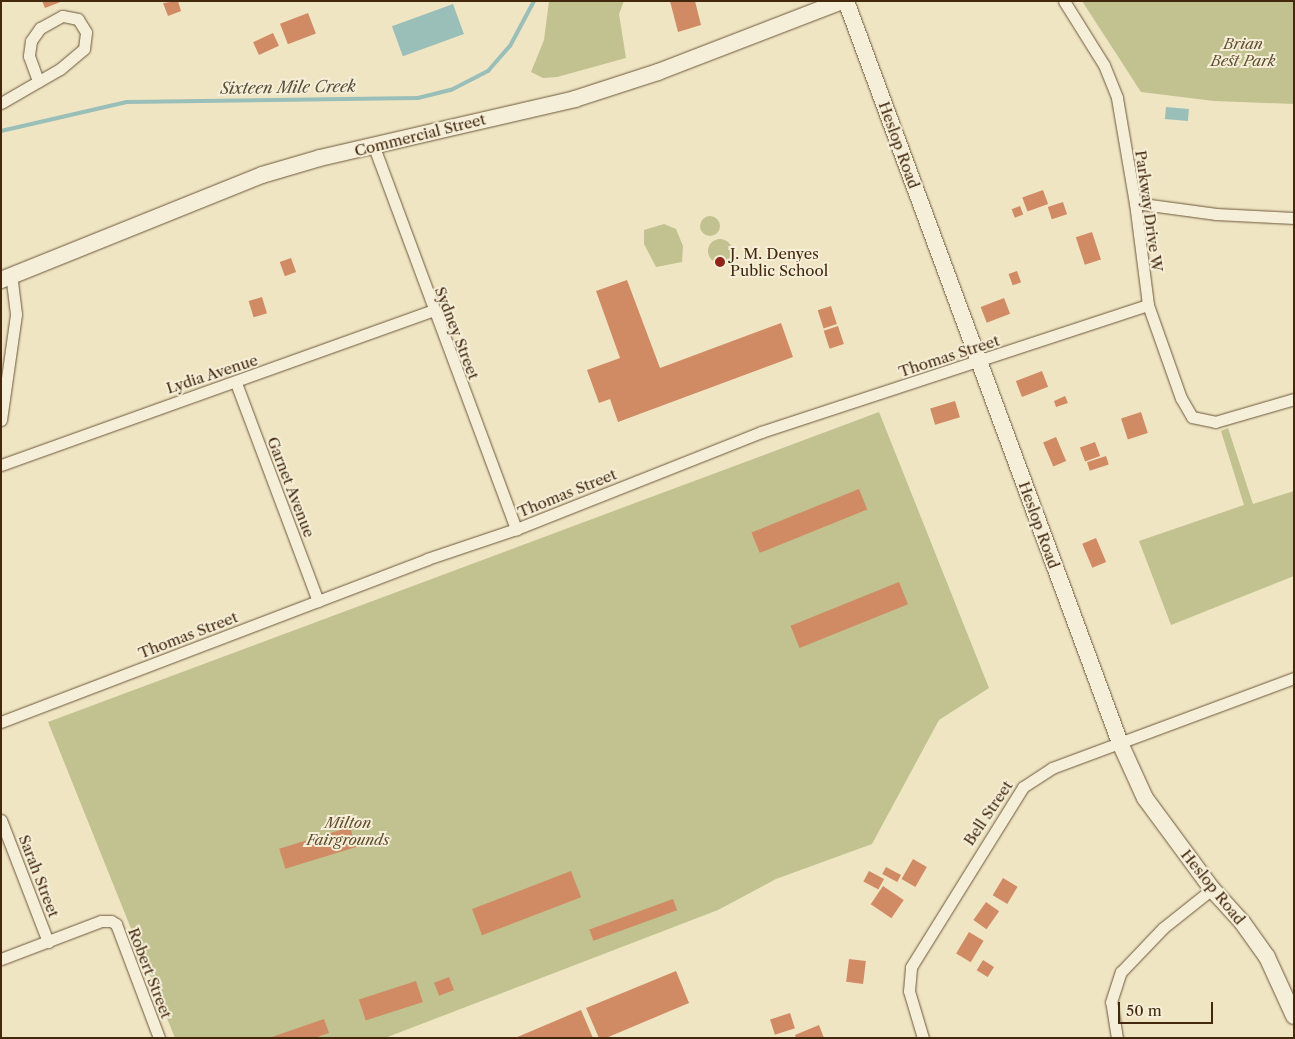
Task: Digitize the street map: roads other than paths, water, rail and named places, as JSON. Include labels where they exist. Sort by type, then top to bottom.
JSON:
[{"type":"street","name":"Commercial Street","points":[[6,278],[262,175],[608,89],[844,1]]},
{"type":"street","name":"Heslop Road","points":[[844,1],[1120,743],[1145,798],[1212,889],[1242,922],[1267,957],[1294,1016]]},
{"type":"street","name":"Parkway Drive W","points":[[1064,1],[1104,65],[1116,98],[1135,203],[1148,305],[1181,398],[1192,417],[1204,422],[1215,422],[1294,399]]},
{"type":"street","points":[[1,103],[60,68],[84,49],[86,32],[78,19],[62,16],[40,28],[30,56],[38,81]]},
{"type":"street","name":"Sydney Street","points":[[374,147],[432,311],[516,529]]},
{"type":"street","points":[[1135,203],[1216,214],[1294,218]]},
{"type":"street","points":[[1,420],[16,314],[6,278]]},
{"type":"street","name":"Thomas Street","points":[[1,722],[318,601],[516,529],[761,432],[979,363],[1148,305]]},
{"type":"street","name":"Lydia Avenue","points":[[1,465],[204,390],[236,383],[432,311]]},
{"type":"street","name":"Garnet Avenue","points":[[236,383],[318,601]]},
{"type":"street","name":"Bell Street","points":[[923,1038],[909,991],[911,967],[1015,795],[1030,780],[1052,768],[1294,678]]},
{"type":"street","name":"Sarah Street","points":[[1,820],[48,942]]},
{"type":"street","points":[[1117,1038],[1111,1002],[1121,972],[1163,928],[1212,889]]},
{"type":"street","name":"Robert Street","points":[[48,942],[101,921],[111,921],[116,924],[159,1038]]},
{"type":"street","points":[[1,959],[48,942]]},
{"type":"water","points":[[453,4],[464,34],[403,56],[392,26]]},
{"type":"water","points":[[1166,107],[1189,109],[1188,121],[1165,119]]},
{"type":"waterway","name":"Sixteen Mile Creek","points":[[1,131],[127,102],[418,98],[451,90],[488,71],[510,46],[534,1]]},
{"type":"place","name":"J. M. Denyes Public School","points":[[720,262]]},
{"type":"park label","name":"Brian Best Park","points":[[1243,52]]},
{"type":"park label","name":"Milton Fairgrounds","points":[[348,830]]}]
